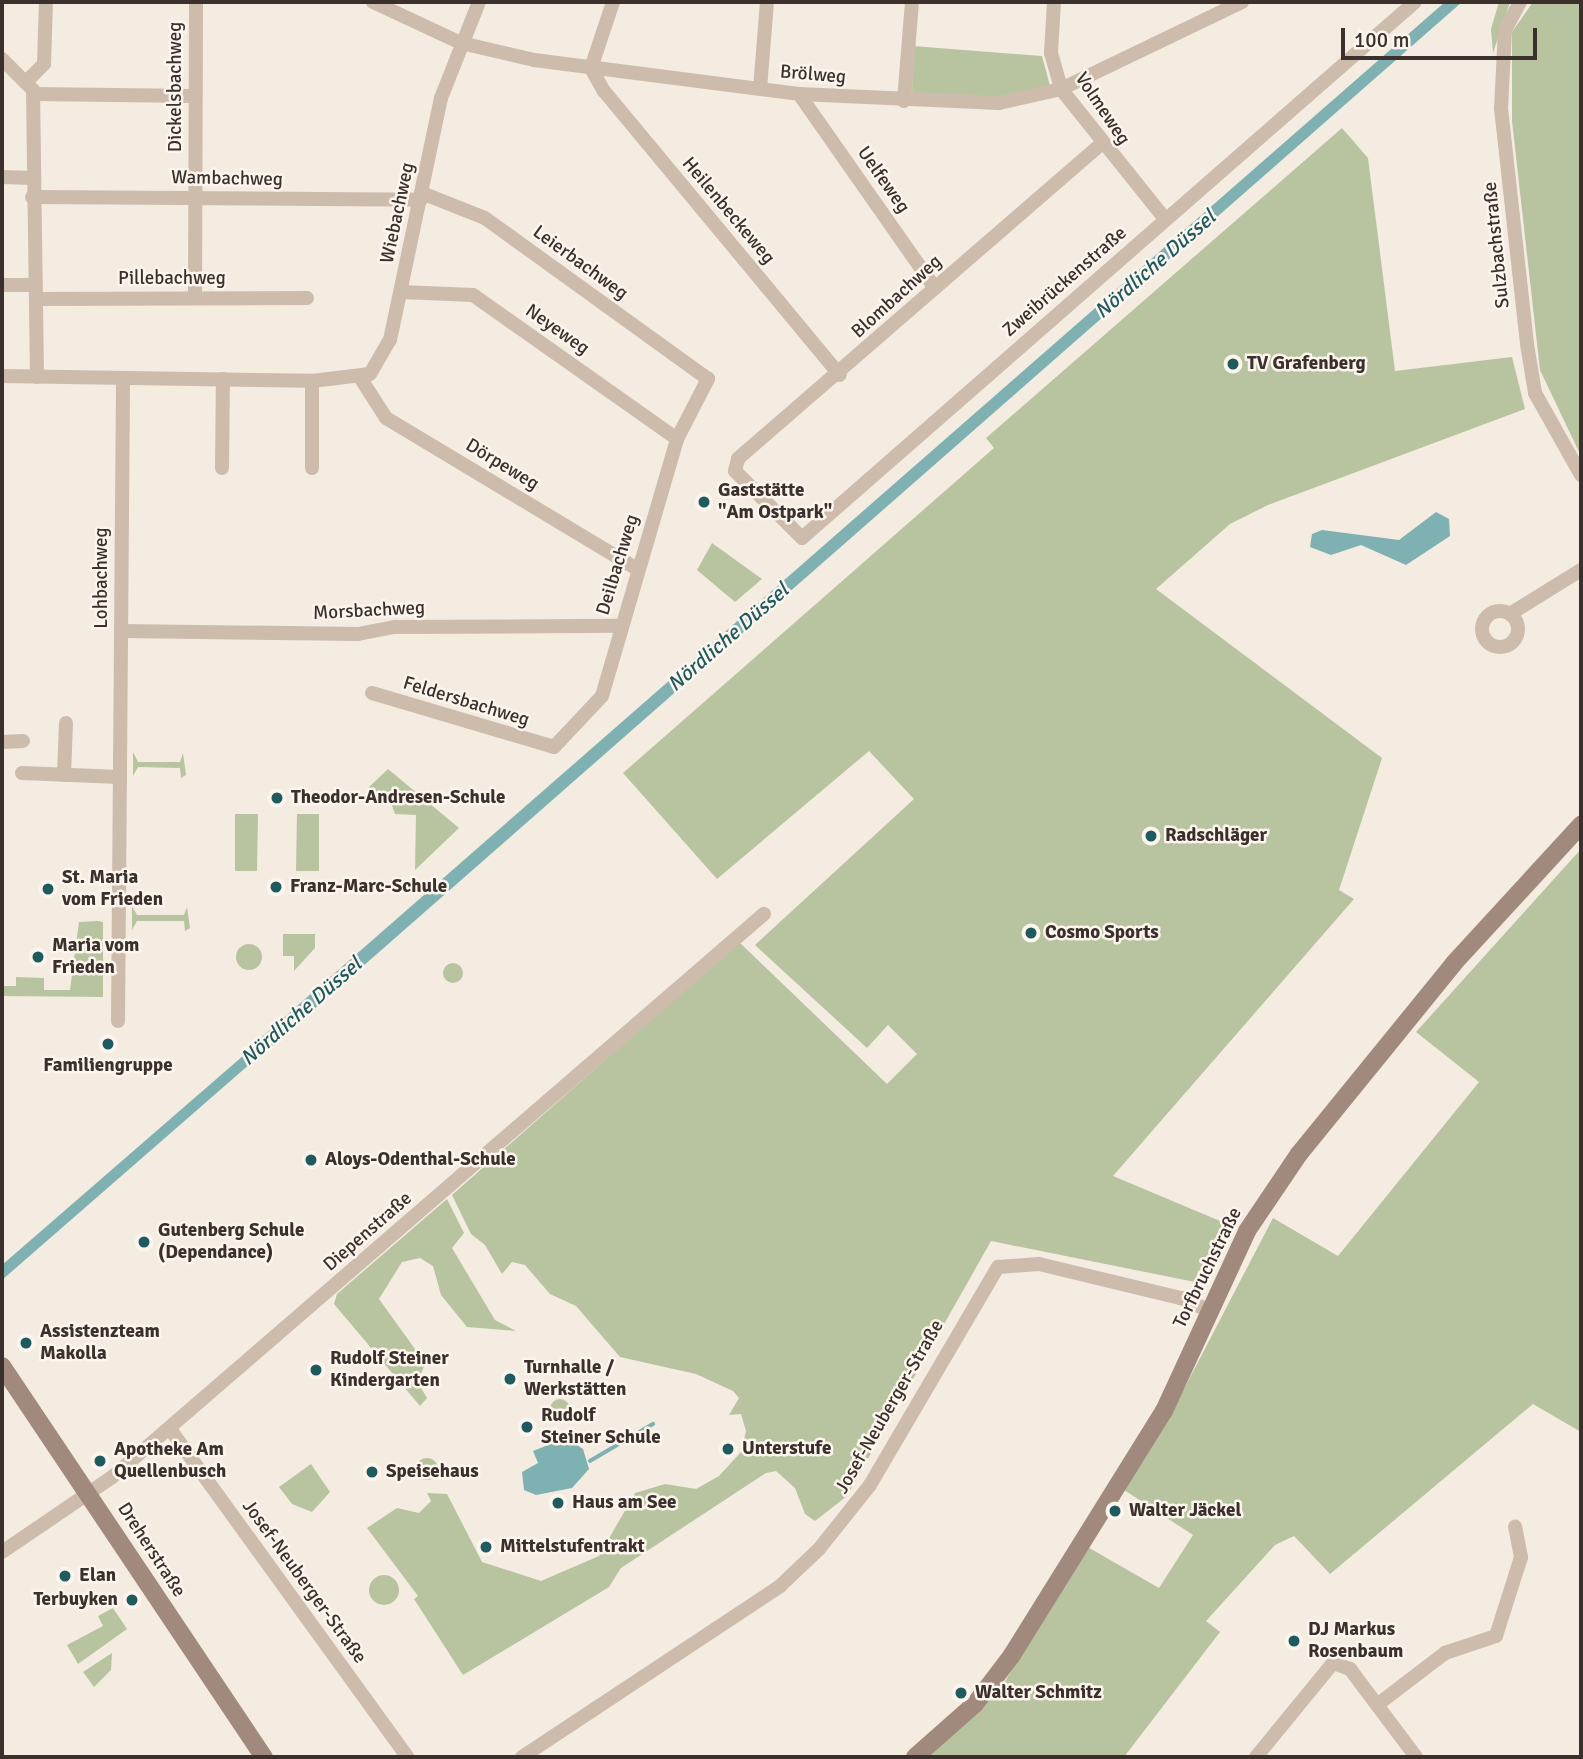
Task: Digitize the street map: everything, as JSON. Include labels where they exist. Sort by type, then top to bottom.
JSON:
[{"type":"main road","name":"Torfbruchstraße","points":[[915,1757],[975,1703],[1012,1655],[1164,1411],[1247,1231],[1311,1139],[1449,969],[1581,825]]},
{"type":"main road","name":"Dreherstraße","points":[[2,1366],[91,1494],[264,1757]]},
{"type":"street","points":[[29,79],[44,64],[46,2]]},
{"type":"street","name":"Dickelsbachweg","points":[[195,298],[196,2]]},
{"type":"street","name":"Brölweg","points":[[373,2],[461,43],[591,68],[799,94],[904,101],[999,103],[1061,89],[1222,8],[1242,2]]},
{"type":"street","name":"Wiebachweg","points":[[361,379],[383,361],[422,197],[441,98],[479,2]]},
{"type":"street","points":[[591,68],[613,2]]},
{"type":"street","points":[[760,89],[767,2]]},
{"type":"street","points":[[904,101],[912,2]]},
{"type":"street","name":"Volmeweg","points":[[1054,2],[1051,53],[1061,89],[1100,145],[1165,219]]},
{"type":"street","name":"Zweibrückenstraße","points":[[744,480],[802,538],[1415,2]]},
{"type":"street","name":"Sulzbachstraße","points":[[1520,2],[1505,30],[1502,108],[1527,345],[1535,393],[1581,475]]},
{"type":"street","points":[[2,59],[29,79],[33,94],[32,285],[37,299],[37,377]]},
{"type":"street","name":"Heilenbeckeweg","points":[[591,68],[840,375]]},
{"type":"street","points":[[33,94],[194,96]]},
{"type":"street","name":"Uelfeweg","points":[[799,94],[935,289]]},
{"type":"street","name":"Blombachweg","points":[[744,480],[734,468],[738,459],[840,375],[1100,145]]},
{"type":"street","points":[[2,177],[32,178]]},
{"type":"street","name":"Wambachweg","points":[[32,197],[422,197]]},
{"type":"street","name":"Leierbachweg","points":[[422,197],[485,218],[708,379]]},
{"type":"street","points":[[2,285],[32,285]]},
{"type":"street","name":"Neyeweg","points":[[401,292],[473,295],[677,439]]},
{"type":"street","name":"Pillebachweg","points":[[37,299],[307,298]]},
{"type":"street","points":[[2,376],[312,381],[361,379]]},
{"type":"street","name":"Lohbachweg","points":[[118,1021],[122,378]]},
{"type":"street","points":[[222,468],[223,379]]},
{"type":"street","name":"Dörpeweg","points":[[361,379],[386,418],[637,569]]},
{"type":"street","name":"Deilbachweg","points":[[550,748],[599,701],[619,626],[677,439],[708,379]]},
{"type":"street","points":[[312,381],[312,468]]},
{"type":"street","points":[[1510,614],[1581,570]]},
{"type":"street","name":"Morsbachweg","points":[[121,631],[358,634],[395,627],[619,626]]},
{"type":"street","name":"Feldersbachweg","points":[[372,693],[550,748]]},
{"type":"street","points":[[64,775],[66,723]]},
{"type":"street","points":[[2,742],[23,741]]},
{"type":"street","points":[[22,773],[120,777]]},
{"type":"street","name":"Diepenstraße","points":[[2,1552],[91,1494],[170,1429],[764,914]]},
{"type":"street","name":"Josef-Neuberger-Straße","points":[[522,1757],[780,1586],[819,1549],[870,1485],[998,1267],[1040,1264],[1181,1298],[1210,1311]]},
{"type":"street","name":"Josef-Neuberger-Straße","points":[[170,1429],[408,1757]]},
{"type":"street","points":[[1377,1704],[1445,1653],[1496,1636],[1521,1557],[1515,1527]]},
{"type":"street","points":[[1256,1757],[1326,1666],[1338,1662],[1377,1704],[1416,1757]]},
{"type":"green space","points":[[1499,2],[1510,2],[1493,53],[1491,29]]},
{"type":"green space","points":[[1533,2],[1581,2],[1581,456],[1540,370],[1512,121],[1512,32]]},
{"type":"green space","points":[[913,46],[1042,56],[1050,86],[1009,98],[912,94]]},
{"type":"green space","points":[[1342,128],[1368,158],[1395,371],[1512,357],[1525,409],[1268,505],[1230,524],[1156,589],[1382,758],[1339,890],[1354,899],[1113,1176],[1232,1226],[1205,1284],[991,1241],[847,1496],[815,1521],[805,1514],[795,1488],[776,1471],[766,1473],[621,1568],[609,1587],[463,1675],[414,1599],[418,1596],[367,1528],[397,1508],[419,1513],[431,1501],[427,1493],[447,1494],[482,1562],[541,1581],[599,1556],[635,1493],[665,1484],[696,1489],[719,1476],[741,1452],[746,1431],[741,1414],[729,1415],[739,1398],[733,1391],[696,1374],[620,1357],[576,1306],[550,1294],[525,1265],[512,1262],[502,1274],[485,1245],[471,1234],[452,1195],[739,942],[887,1084],[917,1054],[888,1025],[867,1048],[755,945],[914,799],[869,751],[717,879],[623,773],[994,448],[986,438]]},
{"type":"green space","points":[[712,543],[762,579],[735,602],[697,570]]},
{"type":"green space","points":[[133,752],[138,762],[180,762],[183,753],[186,775],[181,778],[180,768],[138,767],[133,776]]},
{"type":"green space","points":[[388,769],[459,828],[415,870],[416,815],[395,814],[389,798],[368,798],[368,788]]},
{"type":"green space","points":[[235,814],[258,814],[257,871],[235,871]]},
{"type":"green space","points":[[297,814],[319,814],[319,871],[296,871]]},
{"type":"green space","points":[[1581,849],[1581,1432],[1533,1404],[1330,1574],[1294,1536],[1275,1545],[1206,1621],[1220,1632],[1124,1757],[926,1757],[1003,1685],[1084,1545],[1159,1588],[1193,1535],[1121,1488],[1184,1389],[1273,1218],[1338,1256],[1479,1082],[1416,1032]]},
{"type":"green space","points":[[132,906],[137,915],[184,915],[187,907],[190,928],[185,931],[184,921],[137,921],[132,930]]},
{"type":"green space","points":[[79,922],[103,922],[103,997],[2,996],[2,986],[16,986],[16,977],[44,978],[44,990],[70,990]]},
{"type":"green space","points":[[283,934],[315,934],[315,948],[294,971],[294,956],[283,956]]},
{"type":"green space","points":[[249,944],[259,947],[262,957],[259,967],[249,970],[239,967],[236,957],[239,947]]},
{"type":"green space","points":[[453,963],[460,966],[463,973],[460,980],[453,983],[446,980],[443,973],[446,966]]},
{"type":"green space","points":[[447,1199],[464,1233],[452,1248],[495,1320],[516,1331],[467,1327],[441,1295],[433,1266],[420,1258],[402,1262],[379,1299],[425,1363],[418,1383],[427,1398],[420,1406],[334,1304],[337,1294]]},
{"type":"green space","points":[[560,1399],[567,1402],[570,1409],[567,1416],[560,1419],[553,1416],[550,1409],[553,1402]]},
{"type":"green space","points":[[427,1458],[435,1461],[438,1469],[435,1477],[427,1480],[419,1477],[416,1469],[419,1461]]},
{"type":"green space","points":[[311,1464],[330,1492],[312,1512],[292,1504],[279,1487]]},
{"type":"green space","points":[[384,1575],[395,1579],[399,1590],[395,1601],[384,1605],[373,1601],[369,1590],[373,1579]]},
{"type":"green space","points":[[113,1608],[127,1629],[78,1664],[67,1645],[103,1626],[98,1616]]},
{"type":"green space","points":[[112,1653],[111,1670],[94,1687],[83,1672]]},
{"type":"water","name":"Nördliche Düssel","points":[[1445,2],[1462,2],[256,1060],[248,1049]]},
{"type":"water","points":[[1436,512],[1449,519],[1450,536],[1406,565],[1361,545],[1331,555],[1310,547],[1312,534],[1322,530],[1399,540]]},
{"type":"water","points":[[244,1055],[251,1063],[2,1280],[2,1265]]},
{"type":"water","points":[[566,1438],[583,1449],[589,1469],[572,1488],[536,1495],[524,1490],[522,1472],[538,1463],[533,1451]]},
{"type":"waterway","points":[[590,1461],[653,1424]]},
{"type":"place","name":"TV Grafenberg","points":[[1233,364]]},
{"type":"place","name":"Gaststätte \"Am Ostpark\"","points":[[704,502]]},
{"type":"place","name":"Theodor-Andresen-Schule","points":[[277,798]]},
{"type":"place","name":"Radschläger","points":[[1151,836]]},
{"type":"place","name":"Franz-Marc-Schule","points":[[276,887]]},
{"type":"place","name":"St. Maria vom Frieden","points":[[48,889]]},
{"type":"place","name":"Cosmo Sports","points":[[1031,933]]},
{"type":"place","name":"Maria vom Frieden","points":[[38,957]]},
{"type":"place","name":"Familiengruppe","points":[[108,1044]]},
{"type":"place","name":"Aloys-Odenthal-Schule","points":[[311,1160]]},
{"type":"place","name":"Gutenberg Schule (Dependance)","points":[[144,1242]]},
{"type":"place","name":"Assistenzteam Makolla","points":[[26,1343]]},
{"type":"place","name":"Rudolf Steiner Kindergarten","points":[[316,1370]]},
{"type":"place","name":"Turnhalle / Werkstätten","points":[[510,1379]]},
{"type":"place","name":"Rudolf Steiner Schule","points":[[527,1427]]},
{"type":"place","name":"Unterstufe","points":[[728,1449]]},
{"type":"place","name":"Apotheke Am Quellenbusch","points":[[100,1461]]},
{"type":"place","name":"Speisehaus","points":[[372,1472]]},
{"type":"place","name":"Haus am See","points":[[558,1503]]},
{"type":"place","name":"Walter Jäckel","points":[[1115,1511]]},
{"type":"place","name":"Mittelstufentrakt","points":[[486,1547]]},
{"type":"place","name":"Elan","points":[[65,1576]]},
{"type":"place","name":"Terbuyken","points":[[132,1600]]},
{"type":"place","name":"DJ Markus Rosenbaum","points":[[1294,1641]]},
{"type":"place","name":"Walter Schmitz","points":[[961,1693]]}]
